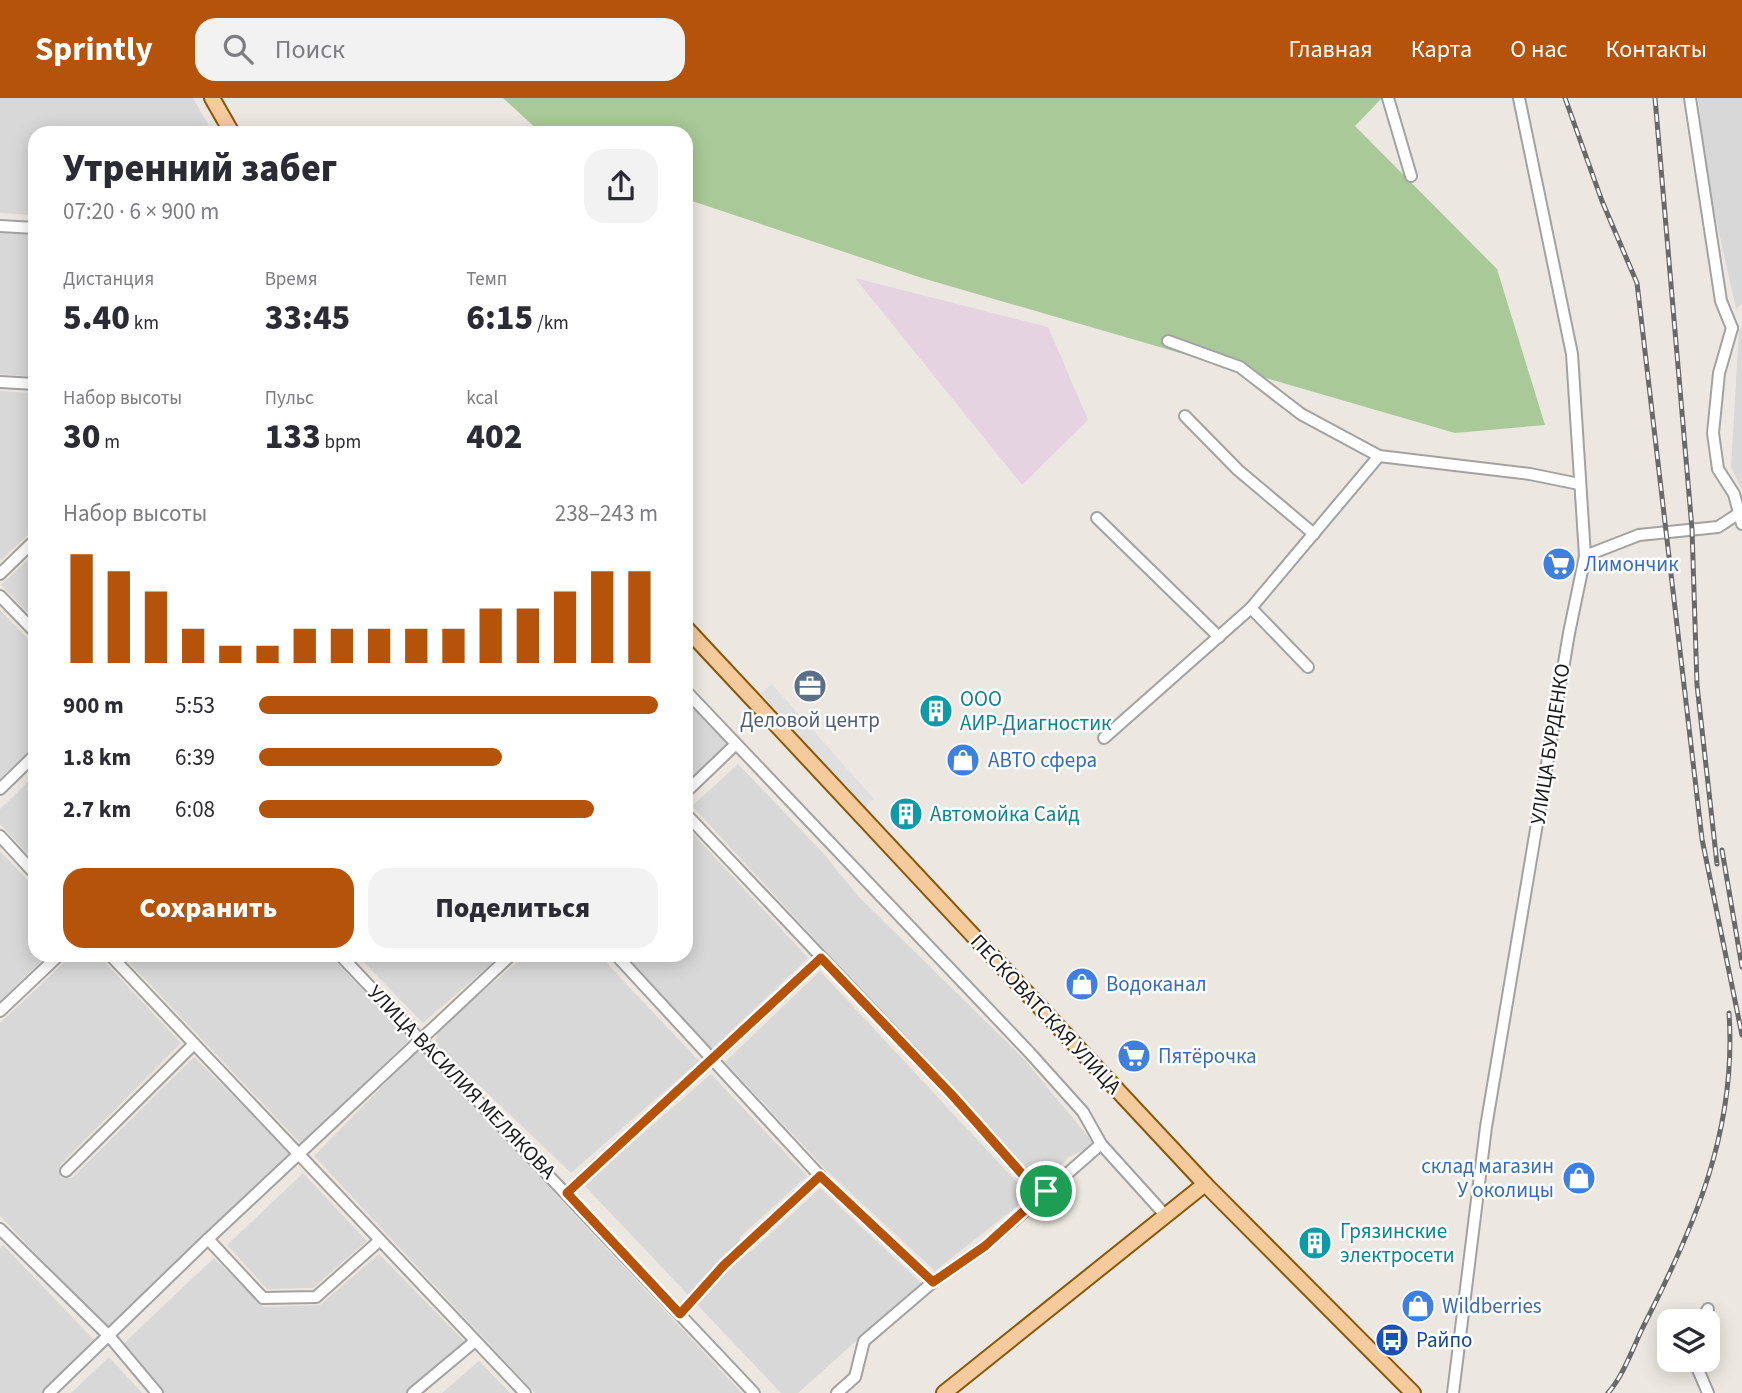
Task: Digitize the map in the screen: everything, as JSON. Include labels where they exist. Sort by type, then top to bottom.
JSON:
[{"type":"main road","points":[[212,98],[225,126]]},
{"type":"main road","name":"ПЕСКОВАТСКАЯ УЛИЦА","points":[[693,635],[1205,1184],[1413,1393]]},
{"type":"main road","points":[[944,1393],[1205,1184]]},
{"type":"street","points":[[1388,98],[1411,176]]},
{"type":"street","name":"УЛИЦА БУРДЕНКО","points":[[1453,1393],[1486,1127],[1569,633],[1585,556],[1572,354],[1519,98]]},
{"type":"street","points":[[1690,98],[1721,301],[1732,328]]},
{"type":"street","points":[[0,226],[28,228]]},
{"type":"street","points":[[1585,556],[1639,535],[1718,527],[1741,517],[1734,494],[1718,469],[1713,433],[1719,373],[1732,328],[1742,319]]},
{"type":"street","points":[[1168,341],[1240,367],[1301,415],[1379,456],[1530,474],[1579,484]]},
{"type":"street","points":[[0,382],[28,384]]},
{"type":"street","points":[[1185,416],[1238,470],[1314,534]]},
{"type":"street","points":[[1104,738],[1251,608],[1379,456]]},
{"type":"street","points":[[1097,518],[1219,637]]},
{"type":"street","points":[[0,574],[28,547]]},
{"type":"street","points":[[0,596],[28,625]]},
{"type":"street","points":[[1251,608],[1308,667]]},
{"type":"street","points":[[693,698],[1030,1053],[1083,1112],[1101,1144],[1166,1216]]},
{"type":"street","points":[[693,785],[736,744]]},
{"type":"street","points":[[0,789],[28,762]]},
{"type":"street","points":[[693,821],[952,1095],[1023,1175],[1046,1191]]},
{"type":"street","points":[[0,836],[28,866]]},
{"type":"street","points":[[567,1193],[821,958]]},
{"type":"street","points":[[0,1011],[52,962]]},
{"type":"street","points":[[117,962],[525,1393]]},
{"type":"street","name":"УЛИЦА ВАСИЛИЯ МЕЛЯКОВА","points":[[347,962],[754,1393]]},
{"type":"street","points":[[50,1393],[208,1239],[503,962]]},
{"type":"street","points":[[622,962],[820,1176],[933,1282]]},
{"type":"street","points":[[66,1171],[194,1044]]},
{"type":"street","points":[[837,1393],[855,1377],[864,1341],[933,1282],[985,1246],[1101,1144]]},
{"type":"street","points":[[680,1314],[724,1265],[820,1176]]},
{"type":"street","points":[[1,1232],[110,1337],[157,1393]]},
{"type":"street","points":[[208,1239],[264,1298],[316,1297],[380,1241]]},
{"type":"street","points":[[413,1393],[474,1342]]},
{"type":"street","points":[[1699,1372],[1709,1393]]},
{"type":"shaded area","points":[[0,98],[193,98],[209,126],[28,126],[28,215],[0,213]]},
{"type":"shaded area","points":[[1698,98],[1742,98],[1742,304],[1736,309],[1709,188]]},
{"type":"shaded area","points":[[0,231],[28,233],[28,376],[0,374]]},
{"type":"shaded area","points":[[855,278],[1048,327],[1088,420],[1022,485]]},
{"type":"shaded area","points":[[1742,327],[1742,490],[1731,467],[1739,330]]},
{"type":"shaded area","points":[[0,391],[28,393],[28,535],[0,561]]},
{"type":"shaded area","points":[[28,560],[28,613],[1,585]]},
{"type":"shaded area","points":[[0,610],[28,639],[28,752],[0,778]]},
{"type":"shaded area","points":[[772,684],[874,799],[863,808],[761,693]]},
{"type":"shaded area","points":[[693,705],[729,743],[693,776]]},
{"type":"shaded area","points":[[738,764],[824,854],[858,896],[1024,1059],[1095,1145],[1069,1157],[1043,1183],[1033,1175],[693,805]]},
{"type":"shaded area","points":[[28,782],[28,854],[0,824],[0,809]]},
{"type":"shaded area","points":[[693,834],[808,958],[712,1049],[631,962],[693,962]]},
{"type":"shaded area","points":[[0,851],[28,881],[28,962],[40,962],[0,1001]]},
{"type":"shaded area","points":[[65,962],[105,962],[181,1043],[60,1165],[60,1178],[72,1178],[194,1057],[291,1154],[110,1331],[0,1216],[0,1023]]},
{"type":"shaded area","points":[[129,962],[336,962],[410,1039],[301,1144]]},
{"type":"shaded area","points":[[364,962],[493,962],[423,1023]]},
{"type":"shaded area","points":[[518,962],[606,962],[699,1061],[571,1173],[435,1043],[439,1028]]},
{"type":"shaded area","points":[[820,971],[1030,1196],[935,1271],[826,1170],[725,1062]]},
{"type":"shaded area","points":[[420,1048],[742,1393],[535,1393],[314,1156]]},
{"type":"shaded area","points":[[711,1074],[807,1176],[740,1237],[740,1250],[752,1251],[820,1188],[921,1283],[798,1393],[781,1393],[584,1185]]},
{"type":"shaded area","points":[[303,1173],[367,1241],[313,1288],[267,1289],[227,1245]]},
{"type":"shaded area","points":[[3,1245],[97,1343],[45,1393],[0,1393],[0,1248]]},
{"type":"shaded area","points":[[379,1254],[465,1342],[407,1393],[164,1393],[123,1344],[214,1258],[264,1307],[320,1305]]},
{"type":"shaded area","points":[[109,1357],[142,1393],[71,1393]]},
{"type":"shaded area","points":[[479,1361],[510,1393],[442,1393]]},
{"type":"green space","points":[[503,98],[1382,98],[1355,126],[1497,269],[1545,425],[1455,433],[922,278],[693,201],[693,126],[533,126]]},
{"type":"railway","points":[[1565,98],[1602,201],[1637,283],[1702,839],[1742,1035]]},
{"type":"railway","points":[[1655,98],[1692,529],[1697,685],[1717,864]]},
{"type":"railway","points":[[1722,850],[1742,967]]},
{"type":"railway","points":[[1608,1393],[1623,1370],[1680,1252],[1708,1176],[1726,1097],[1730,1056],[1729,1013]]},
{"type":"place","name":"Лимончик","points":[[1559,564]]},
{"type":"place","name":"Деловой центр","points":[[810,686]]},
{"type":"place","name":"ООО АИР-Диагностик","points":[[936,711]]},
{"type":"place","name":"АВТО сфера","points":[[963,760]]},
{"type":"place","name":"Автомойка Сайд","points":[[906,814]]},
{"type":"place","name":"Водоканал","points":[[1082,984]]},
{"type":"place","name":"Пятёрочка","points":[[1134,1056]]},
{"type":"place","name":"склад магазин У околицы","points":[[1579,1178]]},
{"type":"place","name":"Грязинские электросети","points":[[1315,1243]]},
{"type":"place","name":"Wildberries","points":[[1418,1306]]},
{"type":"place","name":"Райпо","points":[[1392,1340]]},
{"type":"route","points":[[821,958],[952,1095],[1023,1175],[1046,1191],[985,1246],[933,1282],[820,1176],[724,1265],[680,1314],[567,1193],[821,958]]}]
